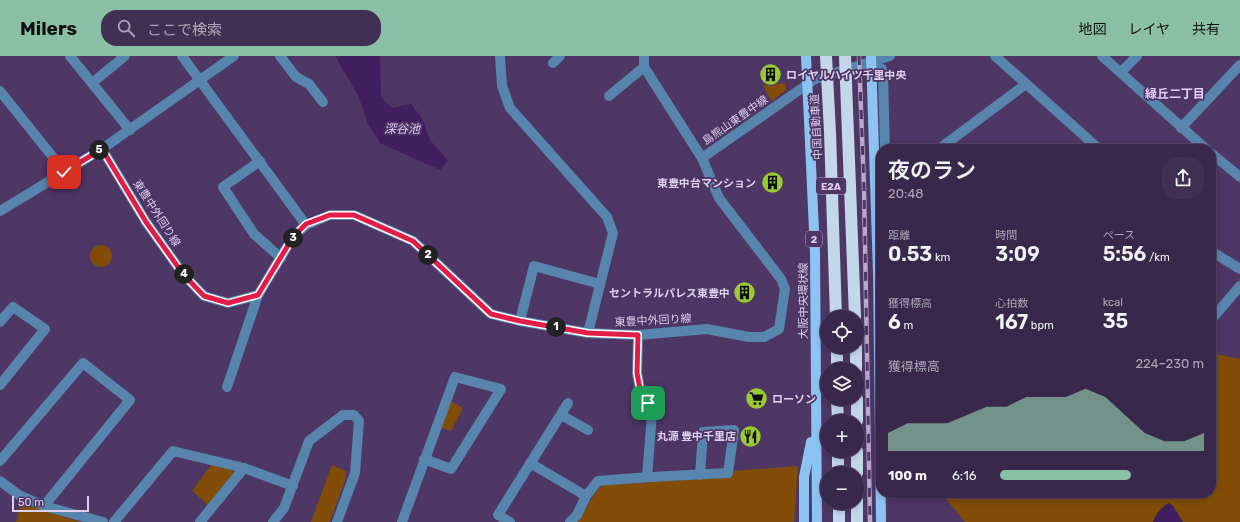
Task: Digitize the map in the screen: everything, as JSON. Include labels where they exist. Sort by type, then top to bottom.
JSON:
[{"type":"highway","name":"中国自動車道","points":[[826,56],[836,310]]},
{"type":"highway","name":"E2A","points":[[845,56],[855,310]]},
{"type":"highway","points":[[839,510],[839,522]]},
{"type":"highway","points":[[857,510],[857,522]]},
{"type":"main road","name":"大阪中央環状線","points":[[806,56],[811,82],[817,522]]},
{"type":"main road","points":[[871,59],[876,213]]},
{"type":"main road","points":[[804,522],[804,477],[815,423]]},
{"type":"main road","points":[[881,498],[881,522]]},
{"type":"street","points":[[70,56],[130,130]]},
{"type":"street","points":[[92,83],[125,56]]},
{"type":"street","points":[[182,56],[306,224]]},
{"type":"street","points":[[0,210],[102,149],[234,56]]},
{"type":"street","points":[[280,56],[296,77],[308,84],[323,102]]},
{"type":"street","points":[[500,56],[502,86],[510,108],[607,217],[612,232],[588,333]]},
{"type":"street","points":[[609,96],[644,66],[644,56]]},
{"type":"street","name":"島熊山東豊中線","points":[[644,66],[702,158],[811,82],[860,65],[871,59],[890,56]]},
{"type":"street","points":[[995,56],[1093,144]]},
{"type":"street","points":[[1102,56],[1200,144]]},
{"type":"street","points":[[1121,72],[1137,56]]},
{"type":"street","points":[[871,59],[882,69],[883,74],[885,144]]},
{"type":"street","points":[[1181,128],[1240,66]]},
{"type":"street","points":[[946,144],[1026,84]]},
{"type":"street","points":[[0,91],[64,172]]},
{"type":"street","name":"東豊中外回り線","points":[[102,149],[146,222],[183,274],[204,296],[228,303],[258,295],[293,237],[306,224],[330,215],[354,215],[413,241],[491,314],[520,321],[588,333],[638,335],[707,329],[749,337],[764,337],[779,329],[785,289],[781,279],[719,198],[702,158]]},
{"type":"street","points":[[1216,157],[1240,177]]},
{"type":"street","points":[[260,161],[223,188],[254,234],[281,258]]},
{"type":"street","points":[[1216,254],[1240,269]]},
{"type":"street","points":[[520,321],[534,266],[600,284]]},
{"type":"street","points":[[1216,314],[1240,286]]},
{"type":"street","points":[[227,387],[258,295]]},
{"type":"street","points":[[0,322],[13,307],[45,330],[0,385]]},
{"type":"street","points":[[638,335],[637,373],[640,389],[652,414],[647,477]]},
{"type":"street","points":[[0,461],[83,363],[130,400],[44,506]]},
{"type":"street","points":[[402,522],[424,460],[454,377],[501,389],[451,469],[424,460]]},
{"type":"street","points":[[510,522],[498,515],[568,403]]},
{"type":"street","points":[[272,522],[284,508],[309,441],[343,415],[354,415],[359,421],[354,473],[337,522]]},
{"type":"street","points":[[561,415],[588,430]]},
{"type":"street","points":[[570,522],[577,515],[586,496],[598,481],[647,477],[700,475],[728,473],[734,430],[703,432],[700,475]]},
{"type":"street","points":[[114,522],[172,451],[244,468],[292,486]]},
{"type":"street","points":[[530,463],[586,496]]},
{"type":"street","points":[[200,522],[244,468]]},
{"type":"street","points":[[0,482],[19,495],[44,506],[103,522]]},
{"type":"shaded area","points":[[785,83],[786,90],[772,101],[763,85]]},
{"type":"shaded area","points":[[101,245],[109,248],[112,256],[109,264],[101,267],[93,264],[90,256],[93,248]]},
{"type":"shaded area","points":[[1216,354],[1240,359],[1240,522],[1183,522],[1173,506],[1165,505],[1153,522],[965,522],[945,498],[1216,498]]},
{"type":"shaded area","points":[[449,400],[463,408],[451,431],[439,427]]},
{"type":"shaded area","points":[[211,465],[232,469],[233,474],[208,505],[192,491]]},
{"type":"shaded area","points":[[332,465],[346,471],[346,478],[330,522],[311,522]]},
{"type":"shaded area","points":[[798,466],[794,522],[577,522],[596,492],[604,485],[732,477],[733,471]]},
{"type":"shaded area","points":[[21,503],[80,522],[16,522]]},
{"type":"water","name":"深谷池","points":[[335,56],[380,56],[381,97],[392,108],[411,104],[422,118],[430,140],[448,161],[440,170],[380,143],[368,124],[358,95]]},
{"type":"water","points":[[1169,503],[1173,506],[1183,522],[1153,522],[1159,511]]},
{"type":"railway","points":[[859,56],[864,188],[870,522]]},
{"type":"place","name":"ロイヤルハイツ千里中央","points":[[770,75]]},
{"type":"place","name":"東豊中台マンション","points":[[772,183]]},
{"type":"place","name":"セントラルパレス東豊中","points":[[745,293]]},
{"type":"place","name":"ローソン","points":[[756,399]]},
{"type":"place","name":"丸源 豊中千里店","points":[[751,436]]},
{"type":"district","name":"緑丘二丁目","points":[[1175,94]]},
{"type":"route","points":[[64,172],[102,149],[146,222],[183,274],[204,296],[228,303],[258,295],[293,237],[306,224],[330,215],[354,215],[413,241],[491,314],[520,321],[588,333],[638,335],[637,373],[640,389],[648,403]]}]
